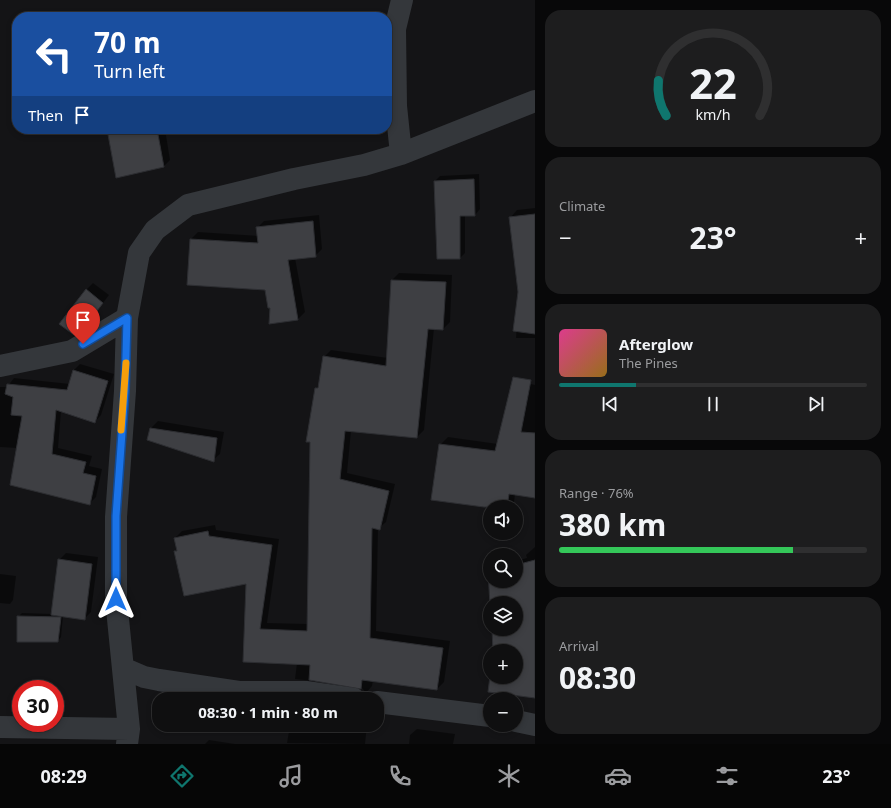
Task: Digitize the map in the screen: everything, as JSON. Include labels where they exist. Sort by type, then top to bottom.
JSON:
[{"type":"street","points":[[401,154],[396,106],[395,28],[402,0]]},
{"type":"street","points":[[0,727],[128,737],[116,599],[116,516],[125,391],[127,318],[139,253],[155,230],[188,205],[294,179],[364,165],[401,154],[530,107]]},
{"type":"street","points":[[0,366],[72,351],[127,318]]},
{"type":"street","points":[[123,668],[144,677],[158,680],[239,692]]},
{"type":"street","points":[[384,703],[483,715]]},
{"type":"street","points":[[523,722],[535,725]]},
{"type":"building","points":[[108,134],[158,134],[164,167],[116,178]]},
{"type":"building","points":[[474,179],[475,216],[460,216],[460,259],[437,259],[434,181]]},
{"type":"building","points":[[535,214],[535,334],[513,331],[518,292],[509,217]]},
{"type":"building","points":[[313,221],[316,257],[288,260],[298,320],[269,324],[270,308],[268,308],[265,290],[187,285],[190,239],[258,243],[256,227]]},
{"type":"building","points":[[391,280],[446,282],[443,330],[428,329],[417,438],[345,431],[340,479],[389,491],[380,530],[372,528],[370,638],[443,648],[437,690],[362,680],[361,689],[309,680],[310,665],[243,662],[246,584],[184,596],[174,551],[177,551],[174,538],[208,531],[209,536],[272,545],[260,629],[307,631],[310,442],[306,442],[315,388],[318,388],[323,356],[386,366]]},
{"type":"building","points":[[86,289],[103,303],[82,331],[74,335],[59,324]]},
{"type":"building","points":[[73,370],[108,381],[95,423],[56,410],[52,454],[86,462],[83,473],[96,476],[90,505],[10,485],[22,416],[11,415],[13,397],[5,394],[7,384],[67,390]]},
{"type":"building","points":[[513,377],[531,380],[521,432],[535,433],[535,498],[509,494],[508,500],[483,500],[483,507],[431,500],[439,444],[495,451]]},
{"type":"building","points":[[150,428],[217,438],[214,462],[147,440]]},
{"type":"building","points":[[58,559],[92,564],[85,620],[51,615]]},
{"type":"building","points":[[535,560],[535,698],[523,696],[523,692],[488,692],[489,684],[523,684],[523,644],[493,644],[492,636],[523,636],[523,596],[489,596],[489,588],[523,588],[523,563]]},
{"type":"building","points":[[17,616],[61,617],[58,642],[17,642]]},
{"type":"slow traffic","points":[[121,430],[126,363]]},
{"type":"route","points":[[83,344],[127,318],[125,391],[119,454],[116,516],[116,599]]}]
